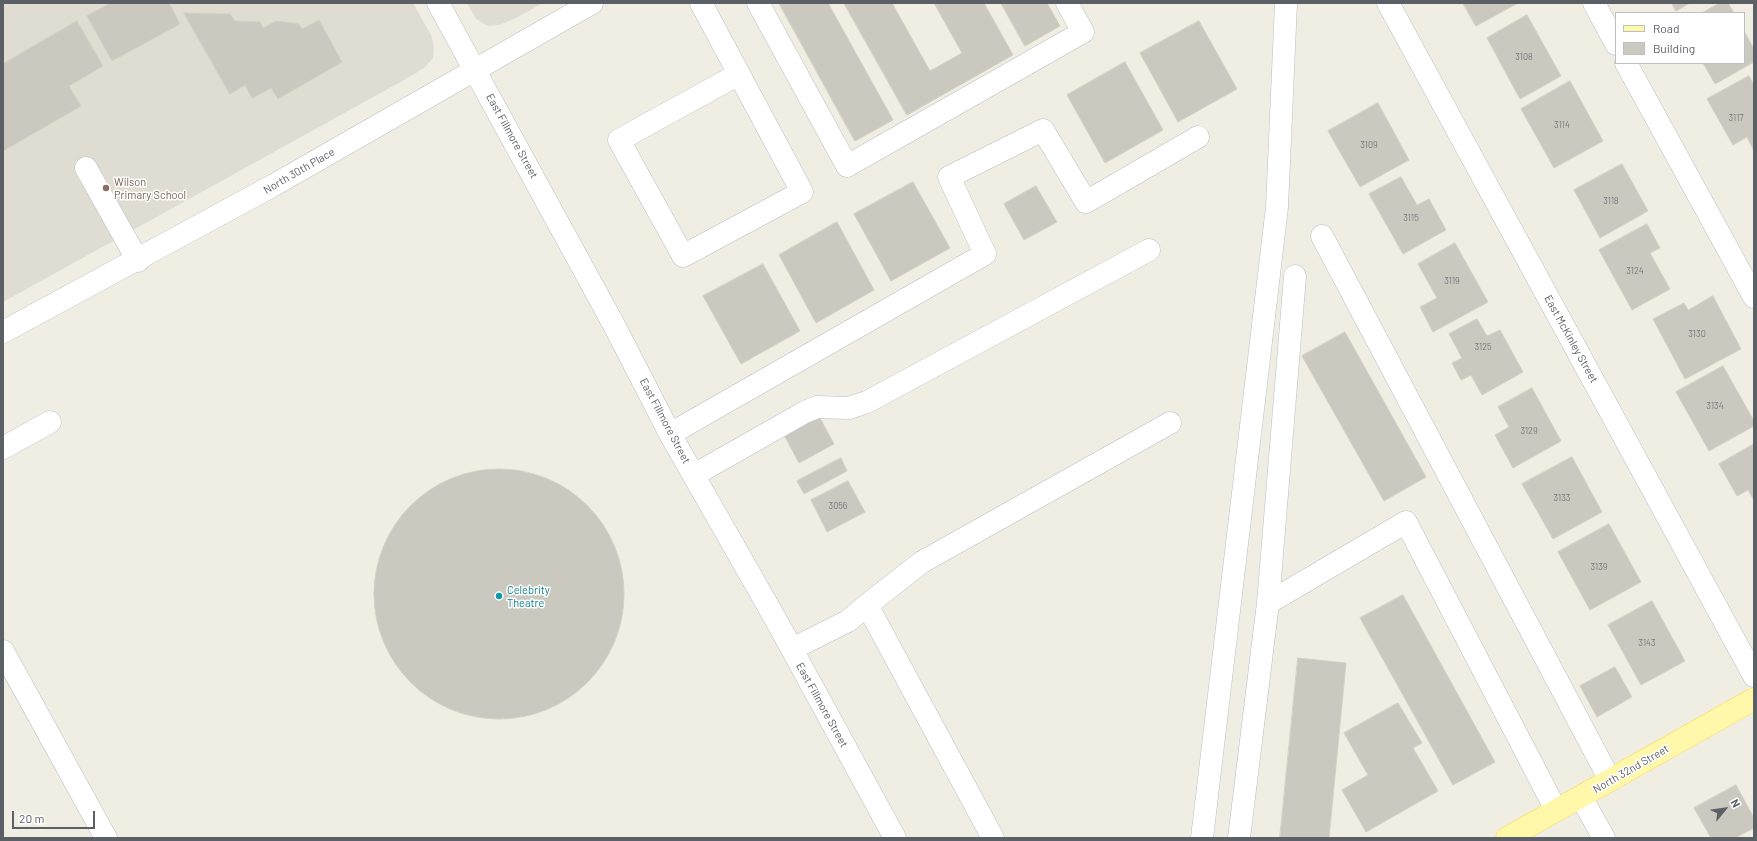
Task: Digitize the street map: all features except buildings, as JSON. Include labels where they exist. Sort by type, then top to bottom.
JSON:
[{"type":"main road","name":"North 32nd Street","points":[[1507,838],[1754,699]]},
{"type":"street","name":"East Fillmore Street","points":[[438,3],[614,325],[670,434],[792,649],[895,838]]},
{"type":"street","name":"North 30th Place","points":[[3,332],[138,261],[592,3]]},
{"type":"street","points":[[701,3],[739,74],[776,144],[802,192],[683,256],[619,140],[739,74]]},
{"type":"street","points":[[758,3],[847,166],[1083,32],[1067,3]]},
{"type":"street","points":[[1202,838],[1277,207],[1286,3]]},
{"type":"street","name":"East McKinley Street","points":[[1388,3],[1754,676]]},
{"type":"street","points":[[1594,3],[1615,42]]},
{"type":"street","points":[[1627,64],[1754,297]]},
{"type":"street","points":[[670,434],[985,254],[949,177],[1043,130],[1086,202],[1198,136]]},
{"type":"street","points":[[86,168],[138,261]]},
{"type":"street","points":[[1322,236],[1610,780]]},
{"type":"street","points":[[694,475],[805,412],[817,407],[849,408],[867,402],[1149,250]]},
{"type":"street","points":[[1239,838],[1268,603],[1295,276]]},
{"type":"street","points":[[3,448],[50,422]]},
{"type":"street","points":[[792,649],[848,620],[922,562],[1170,423]]},
{"type":"street","points":[[1268,603],[1406,522],[1556,810]]},
{"type":"street","points":[[867,605],[993,838]]},
{"type":"street","points":[[3,651],[106,838]]},
{"type":"street","points":[[1581,797],[1604,838]]},
{"type":"shaded area","name":"Wilson Primary School","points":[[3,3],[413,3],[431,35],[434,47],[433,58],[425,67],[413,75],[3,302]]},
{"type":"shaded area","points":[[467,3],[543,3],[516,18],[499,25],[488,26],[476,19]]},
{"type":"place","name":"Wilson Primary School","points":[[106,188]]},
{"type":"place","name":"Celebrity Theatre","points":[[499,596]]}]
